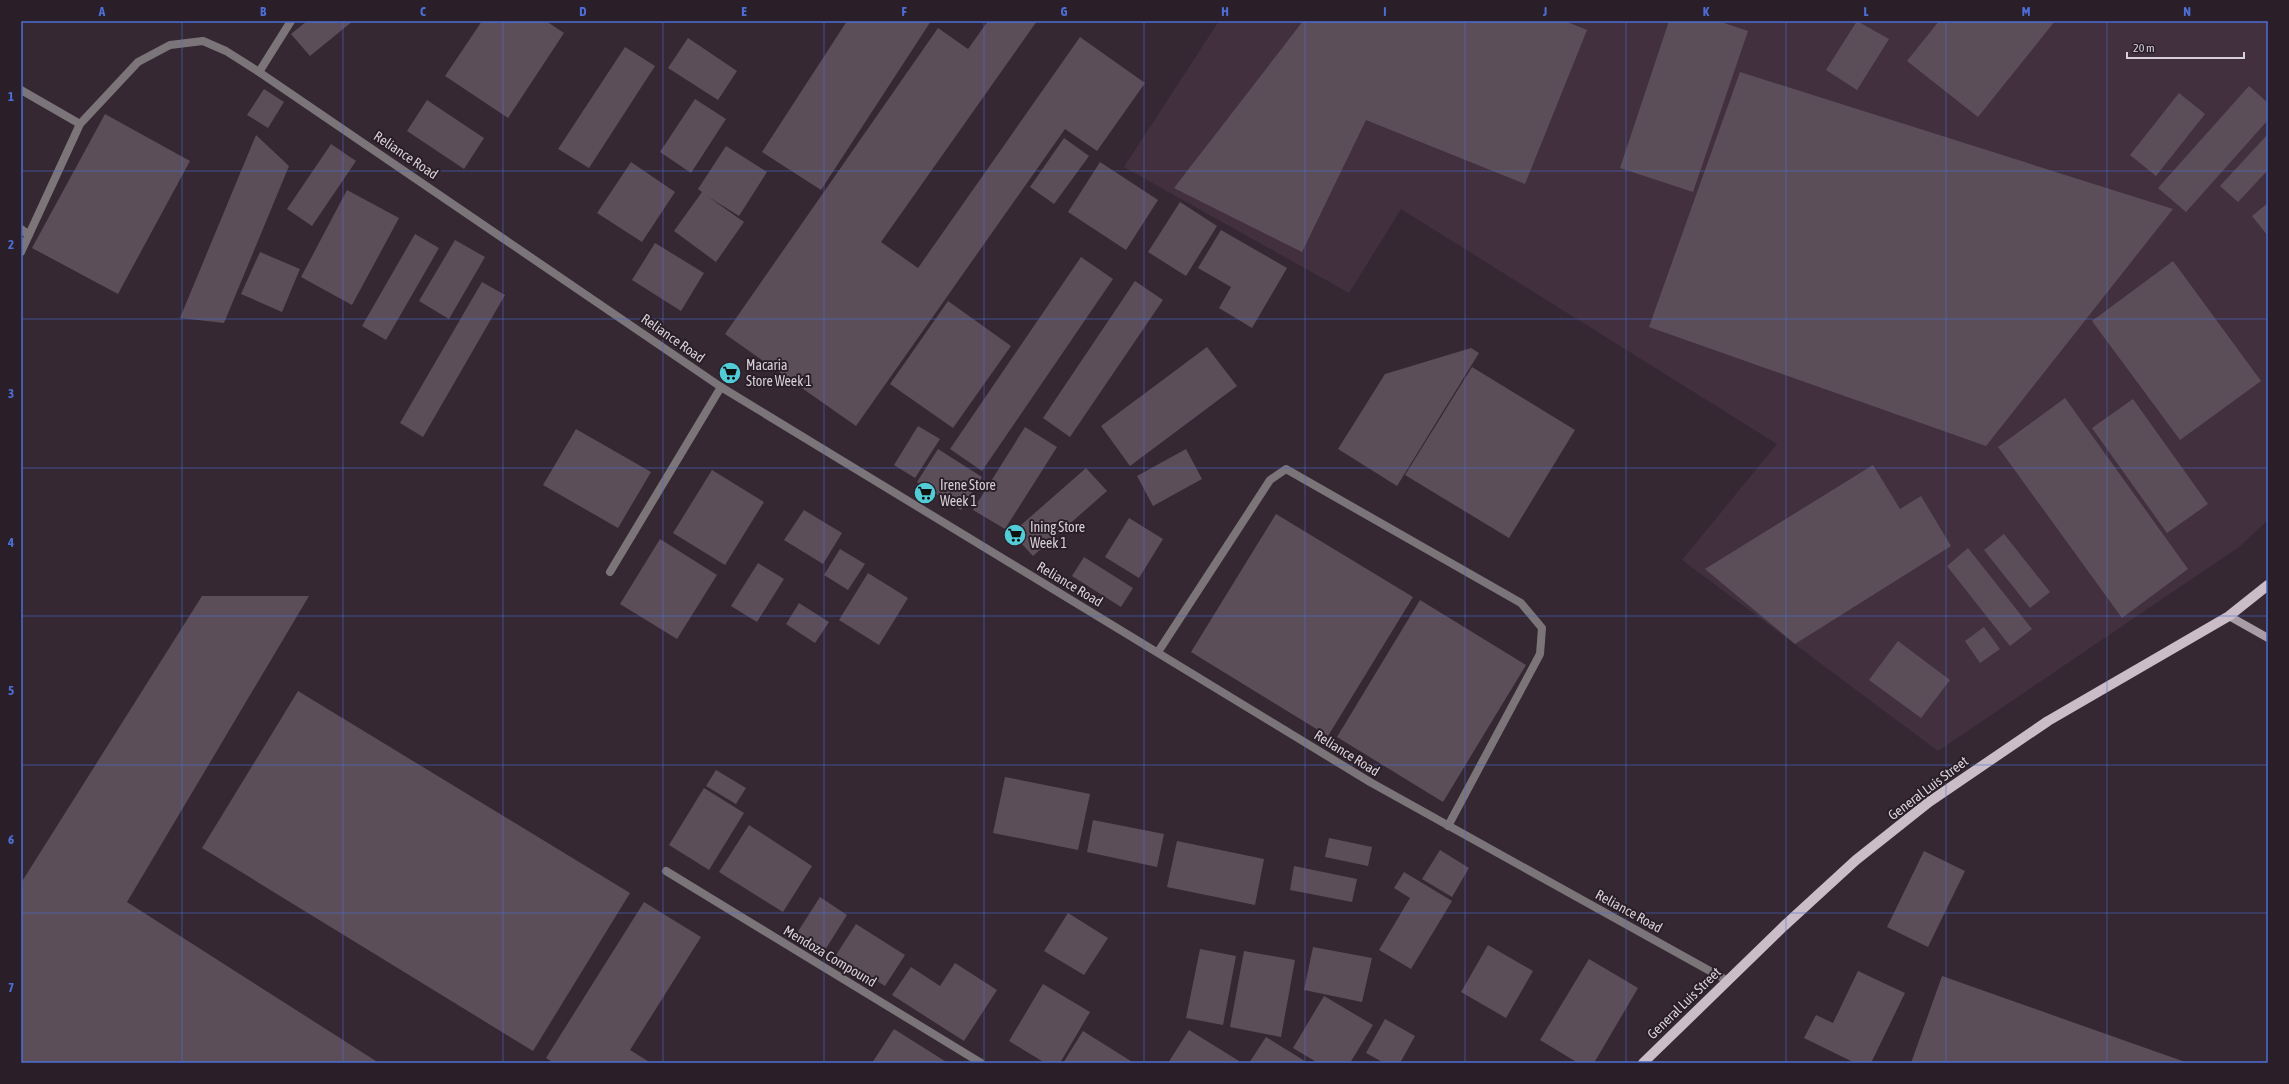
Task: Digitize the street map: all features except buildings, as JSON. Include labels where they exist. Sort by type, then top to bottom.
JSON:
[{"type":"main road","name":"General Luis Street","points":[[1643,1063],[1856,860],[1929,802],[2048,721],[2229,616],[2268,585]]},
{"type":"main road","points":[[2229,616],[2268,638]]},
{"type":"street","points":[[259,72],[291,21]]},
{"type":"street","name":"Reliance Road","points":[[21,252],[80,124],[138,62],[170,45],[203,42],[226,51],[721,387],[1370,782],[1728,981]]},
{"type":"street","points":[[21,90],[80,124]]},
{"type":"street","points":[[21,229],[30,235]]},
{"type":"street","points":[[610,572],[721,387]]},
{"type":"street","points":[[1158,652],[1270,480],[1286,469],[1521,603],[1542,628],[1540,654],[1448,826]]},
{"type":"street","name":"Mendoza Compound","points":[[666,871],[981,1063]]},
{"type":"shaded area","points":[[1219,21],[2268,21],[2268,520],[2239,547],[1938,751],[1682,560],[1777,444],[1401,209],[1349,293],[1124,167]]},
{"type":"place","name":"Macaria Store Week 1","points":[[730,373]]},
{"type":"place","name":"Irene Store Week 1","points":[[925,493]]},
{"type":"place","name":"Ining Store Week 1","points":[[1015,535]]}]
